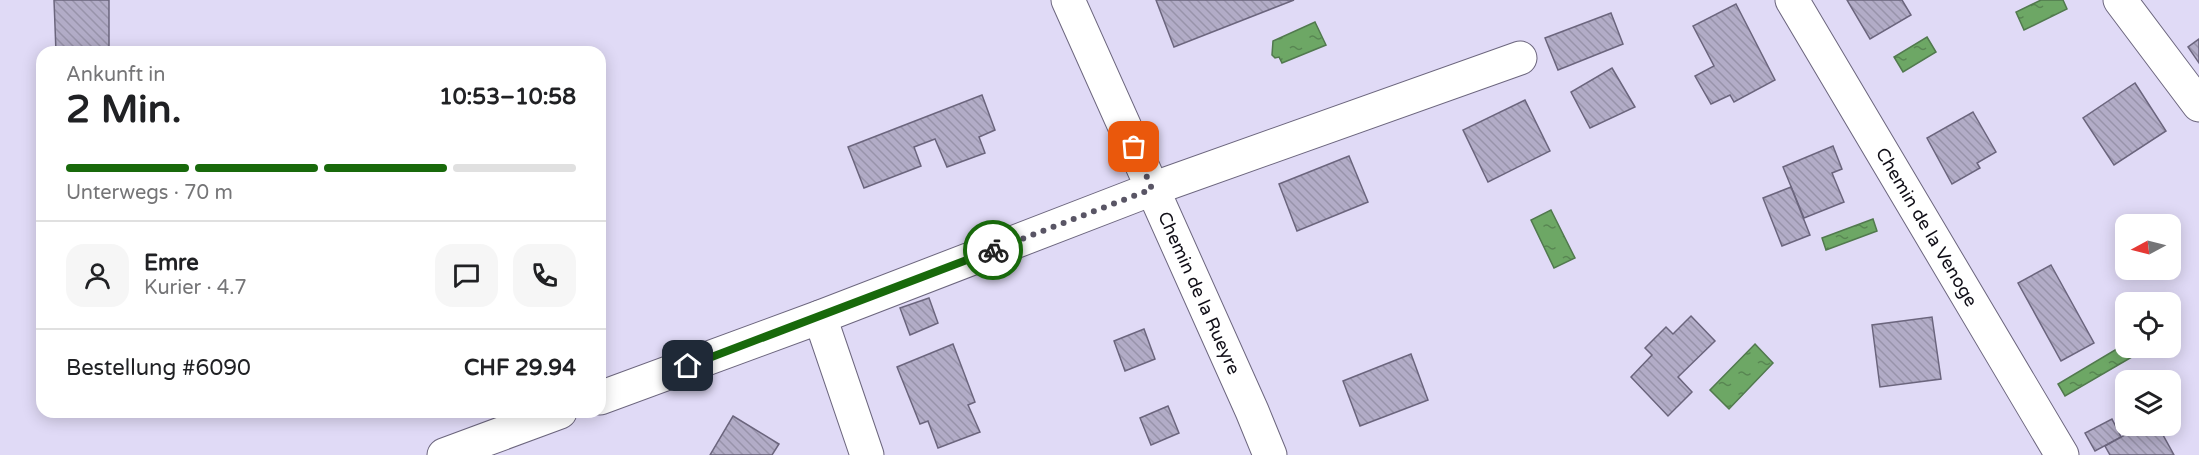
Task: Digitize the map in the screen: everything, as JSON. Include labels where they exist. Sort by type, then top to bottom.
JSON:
[{"type":"street","name":"Chemin de la Rueyre","points":[[1068,0],[1270,455]]},
{"type":"street","name":"Chemin de la Venoge","points":[[1792,0],[2062,455]]},
{"type":"street","points":[[2120,0],[2199,105]]},
{"type":"street","points":[[606,396],[820,317],[1152,189],[1520,58]]},
{"type":"street","points":[[820,317],[867,455]]},
{"type":"street","points":[[444,455],[544,418]]},
{"type":"water","points":[[2041,0],[2063,0],[2067,9],[2024,30],[2016,12]]},
{"type":"water","points":[[1315,22],[1326,45],[1282,63],[1279,57],[1275,58],[1272,55],[1273,41]]},
{"type":"water","points":[[1927,37],[1936,52],[1903,72],[1894,57]]},
{"type":"water","points":[[1551,210],[1575,258],[1554,268],[1531,220]]},
{"type":"water","points":[[1873,219],[1877,231],[1826,250],[1822,238]]},
{"type":"water","points":[[1755,344],[1773,363],[1729,409],[1710,390]]},
{"type":"water","points":[[2115,350],[2115,358],[2130,358],[2065,396],[2058,384]]},
{"type":"building","points":[[54,0],[109,0],[109,46],[56,46]]},
{"type":"building","points":[[1156,0],[1294,0],[1174,47]]},
{"type":"building","points":[[1847,0],[1902,0],[1911,15],[1870,39]]},
{"type":"building","points":[[1736,4],[1775,80],[1734,102],[1730,95],[1711,104],[1695,76],[1714,66],[1693,26]]},
{"type":"building","points":[[1611,13],[1623,44],[1558,70],[1545,38]]},
{"type":"building","points":[[2199,39],[2199,63],[2188,47]]},
{"type":"building","points":[[1612,68],[1635,107],[1590,128],[1571,92]]},
{"type":"building","points":[[2135,83],[2166,131],[2114,165],[2083,118]]},
{"type":"building","points":[[982,95],[995,130],[979,137],[985,153],[947,167],[935,139],[914,147],[921,166],[864,188],[848,147]]},
{"type":"building","points":[[1525,100],[1550,151],[1488,182],[1463,130]]},
{"type":"building","points":[[1973,112],[1996,152],[1977,163],[1980,168],[1952,184],[1927,138]]},
{"type":"building","points":[[1833,146],[1842,169],[1832,173],[1844,202],[1804,218],[1783,167]]},
{"type":"building","points":[[1349,156],[1368,202],[1297,231],[1279,184]]},
{"type":"building","points":[[1791,187],[1810,235],[1782,246],[1763,198]]},
{"type":"building","points":[[2051,265],[2094,343],[2061,361],[2018,283]]},
{"type":"building","points":[[929,298],[938,323],[910,335],[900,308]]},
{"type":"building","points":[[1691,316],[1715,341],[1678,377],[1692,392],[1668,416],[1631,377],[1652,355],[1645,348],[1666,327],[1673,334]]},
{"type":"building","points":[[1932,317],[1941,379],[1880,387],[1872,325]]},
{"type":"building","points":[[1144,329],[1155,359],[1125,371],[1114,341]]},
{"type":"building","points":[[953,344],[975,402],[968,405],[980,432],[938,448],[928,421],[920,424],[897,367]]},
{"type":"building","points":[[1411,354],[1428,400],[1360,426],[1343,381]]},
{"type":"building","points":[[1168,406],[1179,433],[1151,445],[1140,418]]},
{"type":"building","points":[[733,416],[779,444],[772,455],[710,455]]},
{"type":"building","points":[[2112,419],[2115,425],[2115,436],[2121,437],[2095,451],[2085,433]]},
{"type":"building","points":[[2123,436],[2164,436],[2174,455],[2110,455],[2105,446]]},
{"type":"way so far","points":[[993,250],[1152,189],[1134,147]]},
{"type":"route","points":[[688,366],[993,250]]}]
